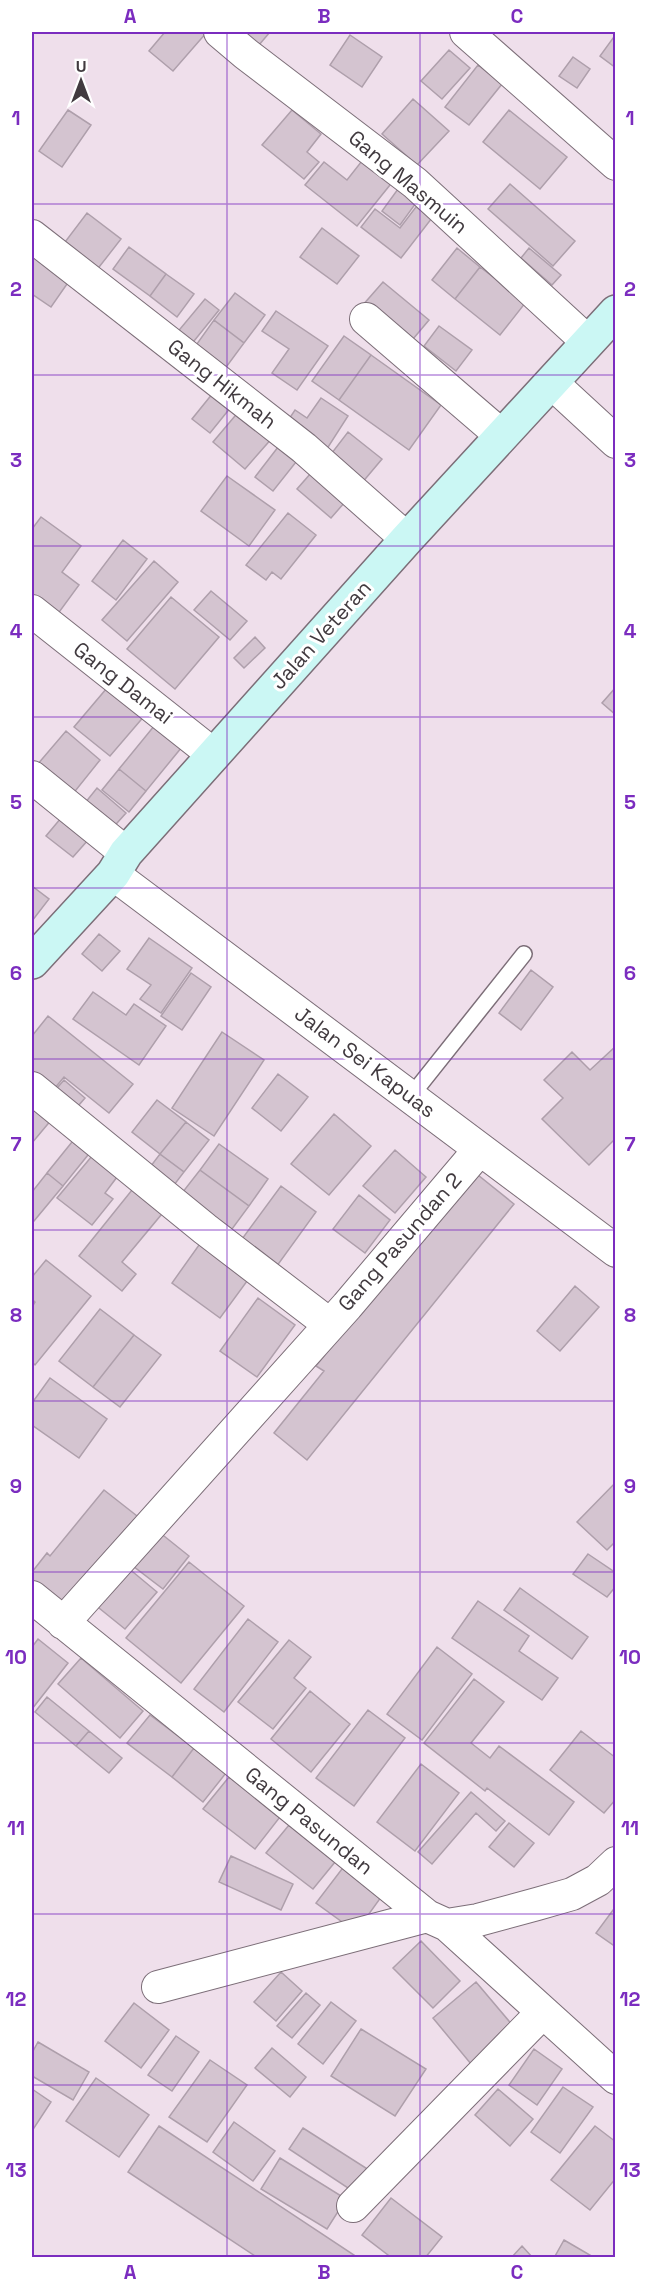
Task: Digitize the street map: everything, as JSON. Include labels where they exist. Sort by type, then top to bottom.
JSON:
[{"type":"street","name":"Gang Masmuin","points":[[220,32],[414,183],[588,342]]},
{"type":"street","points":[[465,32],[615,164]]},
{"type":"street","name":"Gang Hikmah","points":[[32,236],[304,448],[407,539]]},
{"type":"street","name":"Jalan Veteran","points":[[32,962],[214,754],[615,312]]},
{"type":"street","points":[[366,319],[501,435]]},
{"type":"street","points":[[552,382],[615,442]]},
{"type":"street","name":"Gang Damai","points":[[32,612],[214,754]]},
{"type":"street","name":"Jalan Sei Kapuas","points":[[32,777],[120,864],[411,1096],[615,1251]]},
{"type":"street","name":"Gang Pasundan 2","points":[[32,1088],[205,1229],[329,1324],[480,1149]]},
{"type":"street","points":[[63,1623],[329,1324]]},
{"type":"street","name":"Gang Pasundan","points":[[32,1597],[437,1920],[615,2078]]},
{"type":"street","points":[[158,1987],[437,1920],[478,1920],[572,1894],[598,1880],[615,1863]]},
{"type":"street","points":[[353,2206],[543,2012]]},
{"type":"lane","points":[[411,1096],[524,954]]},
{"type":"building","points":[[165,32],[207,32],[173,71],[149,51]]},
{"type":"building","points":[[242,32],[270,32],[259,45]]},
{"type":"building","points":[[616,34],[616,68],[600,56]]},
{"type":"building","points":[[350,35],[382,57],[362,87],[330,65]]},
{"type":"building","points":[[449,50],[470,68],[442,99],[421,81]]},
{"type":"building","points":[[573,57],[590,69],[577,88],[559,76]]},
{"type":"building","points":[[478,65],[502,84],[469,125],[445,107]]},
{"type":"building","points":[[413,99],[449,131],[417,165],[382,134]]},
{"type":"building","points":[[68,110],[91,125],[62,167],[39,151]]},
{"type":"building","points":[[292,110],[321,134],[307,152],[319,162],[304,179],[262,145]]},
{"type":"building","points":[[509,110],[567,157],[540,189],[483,142]]},
{"type":"building","points":[[369,152],[398,175],[357,226],[305,185],[324,162],[347,180]]},
{"type":"building","points":[[510,184],[575,241],[553,266],[488,209]]},
{"type":"building","points":[[398,189],[416,203],[400,225],[382,211]]},
{"type":"building","points":[[416,207],[432,218],[401,258],[361,227],[375,209],[400,228]]},
{"type":"building","points":[[87,213],[121,239],[96,271],[62,246]]},
{"type":"building","points":[[322,228],[359,256],[337,284],[300,257]]},
{"type":"building","points":[[32,245],[74,274],[51,307],[32,294]]},
{"type":"building","points":[[129,247],[166,274],[150,296],[113,269]]},
{"type":"building","points":[[457,248],[480,267],[455,299],[432,280]]},
{"type":"building","points":[[529,248],[561,275],[552,285],[521,258]]},
{"type":"building","points":[[480,267],[526,302],[500,335],[455,299]]},
{"type":"building","points":[[166,274],[194,294],[177,317],[150,296]]},
{"type":"building","points":[[383,282],[429,320],[408,345],[362,306]]},
{"type":"building","points":[[235,293],[265,315],[244,343],[214,320]]},
{"type":"building","points":[[205,299],[219,310],[190,346],[175,335]]},
{"type":"building","points":[[276,311],[328,346],[297,390],[272,373],[289,349],[262,331]]},
{"type":"building","points":[[214,320],[244,343],[224,370],[194,348]]},
{"type":"building","points":[[439,326],[472,350],[456,371],[424,346]]},
{"type":"building","points":[[344,336],[371,355],[339,400],[312,381]]},
{"type":"building","points":[[371,355],[441,405],[409,450],[339,400]]},
{"type":"building","points":[[217,388],[235,402],[210,433],[192,419]]},
{"type":"building","points":[[321,398],[348,416],[323,455],[283,428],[295,410],[307,418]]},
{"type":"building","points":[[240,410],[273,437],[245,469],[213,442]]},
{"type":"building","points":[[348,432],[382,459],[361,484],[328,458]]},
{"type":"building","points":[[285,438],[304,452],[273,491],[255,477]]},
{"type":"building","points":[[318,465],[352,494],[331,518],[297,489]]},
{"type":"building","points":[[227,476],[275,510],[249,546],[201,511]]},
{"type":"building","points":[[288,513],[316,535],[281,579],[272,572],[266,580],[246,565]]},
{"type":"building","points":[[41,517],[81,546],[62,572],[79,585],[57,615],[32,596],[32,529]]},
{"type":"building","points":[[123,540],[147,559],[116,600],[92,581]]},
{"type":"building","points":[[154,561],[178,582],[127,641],[102,620]]},
{"type":"building","points":[[211,591],[247,621],[230,640],[194,610]]},
{"type":"building","points":[[171,597],[219,637],[175,689],[127,649]]},
{"type":"building","points":[[255,637],[265,648],[244,668],[234,658]]},
{"type":"building","points":[[616,687],[616,715],[602,703]]},
{"type":"building","points":[[107,688],[152,707],[110,756],[74,727]]},
{"type":"building","points":[[159,720],[186,742],[146,791],[119,769]]},
{"type":"building","points":[[66,731],[100,760],[72,795],[37,765]]},
{"type":"building","points":[[119,769],[146,791],[129,812],[102,790]]},
{"type":"building","points":[[97,788],[126,813],[109,832],[81,808]]},
{"type":"building","points":[[61,818],[88,840],[73,857],[46,836]]},
{"type":"building","points":[[32,886],[49,899],[32,921]]},
{"type":"building","points":[[99,934],[120,951],[102,971],[82,954]]},
{"type":"building","points":[[149,938],[192,968],[161,1013],[140,999],[151,985],[127,969]]},
{"type":"building","points":[[531,970],[553,987],[521,1030],[499,1013]]},
{"type":"building","points":[[191,973],[211,987],[182,1030],[161,1016]]},
{"type":"building","points":[[93,992],[126,1015],[134,1004],[166,1026],[139,1065],[73,1019]]},
{"type":"building","points":[[48,1016],[133,1084],[109,1113],[64,1077],[50,1094],[32,1080],[32,1036]]},
{"type":"building","points":[[222,1032],[264,1060],[214,1136],[172,1108]]},
{"type":"building","points":[[616,1046],[616,1138],[589,1165],[542,1119],[563,1098],[544,1080],[572,1052],[590,1070]]},
{"type":"building","points":[[278,1074],[308,1097],[281,1131],[252,1108]]},
{"type":"building","points":[[64,1080],[85,1098],[72,1113],[51,1095]]},
{"type":"building","points":[[32,1091],[57,1113],[32,1143]]},
{"type":"building","points":[[157,1100],[186,1122],[160,1154],[132,1132]]},
{"type":"building","points":[[334,1114],[371,1146],[329,1195],[291,1164]]},
{"type":"building","points":[[186,1122],[209,1140],[184,1172],[160,1154]]},
{"type":"building","points":[[76,1137],[92,1150],[63,1186],[47,1173]]},
{"type":"building","points":[[219,1144],[268,1179],[249,1206],[200,1170]]},
{"type":"building","points":[[395,1150],[426,1177],[395,1213],[363,1186]]},
{"type":"building","points":[[160,1154],[184,1172],[171,1189],[147,1171]]},
{"type":"building","points":[[92,1156],[117,1177],[105,1193],[113,1199],[92,1225],[57,1198]]},
{"type":"building","points":[[200,1170],[249,1206],[232,1229],[182,1193]]},
{"type":"building","points":[[473,1171],[514,1204],[307,1460],[274,1433],[324,1371],[316,1366]]},
{"type":"building","points":[[47,1173],[63,1186],[34,1221],[32,1192]]},
{"type":"building","points":[[136,1185],[166,1209],[122,1262],[136,1274],[122,1291],[79,1256]]},
{"type":"building","points":[[281,1186],[316,1212],[274,1270],[239,1243]]},
{"type":"building","points":[[359,1195],[390,1220],[365,1253],[333,1229]]},
{"type":"building","points":[[204,1238],[253,1273],[220,1318],[172,1283]]},
{"type":"building","points":[[46,1260],[91,1296],[35,1365],[32,1362],[32,1307],[35,1302],[32,1299],[32,1277]]},
{"type":"building","points":[[575,1286],[599,1307],[560,1351],[537,1331]]},
{"type":"building","points":[[258,1298],[295,1325],[257,1377],[220,1351]]},
{"type":"building","points":[[100,1309],[134,1335],[93,1387],[59,1361]]},
{"type":"building","points":[[134,1335],[161,1355],[120,1407],[93,1387]]},
{"type":"building","points":[[50,1378],[107,1419],[79,1458],[32,1425],[32,1403]]},
{"type":"building","points":[[616,1482],[616,1541],[607,1550],[577,1522]]},
{"type":"building","points":[[104,1490],[146,1523],[62,1617],[32,1592],[32,1572],[47,1553],[50,1556]]},
{"type":"building","points":[[159,1532],[189,1556],[163,1589],[133,1566]]},
{"type":"building","points":[[588,1554],[616,1573],[616,1586],[607,1597],[573,1574]]},
{"type":"building","points":[[121,1562],[157,1592],[125,1629],[89,1600]]},
{"type":"building","points":[[189,1562],[244,1606],[181,1683],[126,1638]]},
{"type":"building","points":[[520,1588],[588,1637],[572,1659],[504,1610]]},
{"type":"building","points":[[478,1601],[529,1636],[519,1651],[558,1678],[542,1700],[452,1638]]},
{"type":"building","points":[[248,1619],[278,1642],[224,1712],[194,1689]]},
{"type":"building","points":[[38,1639],[68,1663],[32,1709],[32,1647]]},
{"type":"building","points":[[289,1640],[311,1657],[294,1678],[306,1688],[273,1729],[238,1702]]},
{"type":"building","points":[[437,1647],[472,1674],[422,1740],[387,1714]]},
{"type":"building","points":[[81,1658],[143,1711],[120,1738],[58,1684]]},
{"type":"building","points":[[474,1679],[504,1702],[471,1743],[490,1758],[499,1746],[574,1802],[549,1835],[487,1788],[485,1791],[424,1743]]},
{"type":"building","points":[[310,1691],[350,1724],[311,1772],[271,1739]]},
{"type":"building","points":[[47,1697],[89,1731],[76,1746],[35,1712]]},
{"type":"building","points":[[368,1710],[405,1738],[354,1806],[316,1778]]},
{"type":"building","points":[[150,1715],[194,1748],[172,1777],[127,1743]]},
{"type":"building","points":[[89,1731],[122,1758],[109,1773],[76,1746]]},
{"type":"building","points":[[581,1731],[616,1758],[616,1799],[604,1813],[550,1770]]},
{"type":"building","points":[[194,1748],[226,1773],[203,1802],[172,1777]]},
{"type":"building","points":[[421,1764],[459,1793],[415,1851],[377,1822]]},
{"type":"building","points":[[229,1777],[280,1817],[255,1849],[203,1809]]},
{"type":"building","points":[[471,1792],[505,1821],[496,1831],[476,1813],[432,1864],[418,1852]]},
{"type":"building","points":[[509,1823],[534,1843],[514,1867],[489,1847]]},
{"type":"building","points":[[289,1825],[335,1862],[313,1889],[266,1853]]},
{"type":"building","points":[[231,1856],[293,1884],[281,1910],[219,1882]]},
{"type":"building","points":[[345,1865],[384,1893],[356,1932],[316,1903]]},
{"type":"building","points":[[616,1906],[616,1947],[596,1933]]},
{"type":"building","points":[[421,1941],[460,1981],[433,2008],[393,1968]]},
{"type":"building","points":[[281,1972],[302,1991],[276,2021],[254,2002]]},
{"type":"building","points":[[476,1982],[514,2027],[471,2064],[433,2018]]},
{"type":"building","points":[[306,1993],[320,2005],[292,2038],[277,2026]]},
{"type":"building","points":[[331,2002],[356,2021],[323,2064],[298,2044]]},
{"type":"building","points":[[134,2003],[169,2030],[141,2068],[105,2041]]},
{"type":"building","points":[[361,2029],[426,2069],[395,2116],[331,2076]]},
{"type":"building","points":[[176,2036],[199,2052],[172,2091],[148,2075]]},
{"type":"building","points":[[38,2042],[89,2072],[73,2100],[32,2076],[32,2053]]},
{"type":"building","points":[[272,2048],[306,2077],[290,2097],[255,2068]]},
{"type":"building","points":[[534,2049],[562,2069],[537,2105],[509,2085]]},
{"type":"building","points":[[210,2060],[247,2085],[207,2142],[169,2117]]},
{"type":"building","points":[[96,2078],[149,2115],[119,2157],[66,2121]]},
{"type":"building","points":[[563,2087],[593,2107],[560,2153],[531,2132]]},
{"type":"building","points":[[32,2089],[51,2102],[32,2131]]},
{"type":"building","points":[[498,2089],[533,2119],[510,2146],[475,2115]]},
{"type":"building","points":[[234,2122],[275,2151],[253,2181],[213,2152]]},
{"type":"building","points":[[159,2126],[357,2257],[258,2258],[128,2172]]},
{"type":"building","points":[[595,2126],[616,2142],[616,2178],[590,2210],[551,2180]]},
{"type":"building","points":[[303,2128],[369,2170],[354,2192],[289,2149]]},
{"type":"building","points":[[280,2158],[346,2199],[327,2229],[261,2189]]},
{"type":"building","points":[[391,2198],[442,2237],[425,2258],[392,2258],[362,2235]]},
{"type":"building","points":[[564,2240],[595,2258],[554,2258]]},
{"type":"building","points":[[522,2246],[533,2258],[511,2258]]}]
